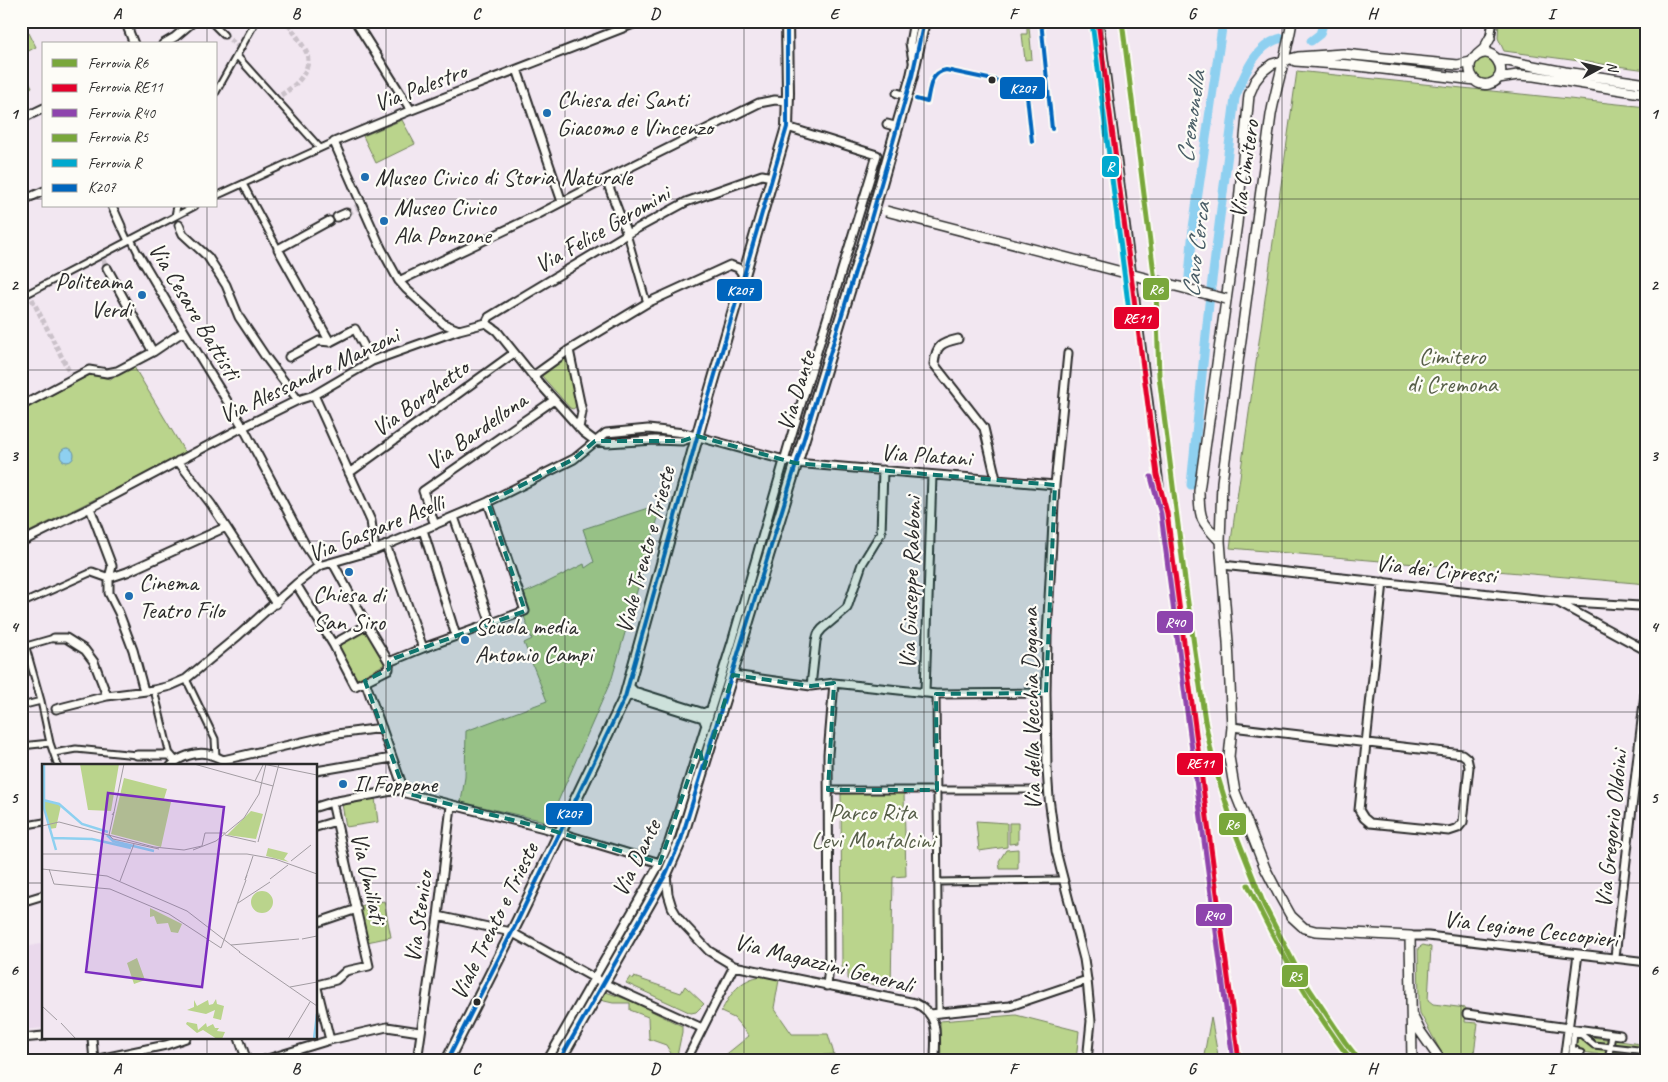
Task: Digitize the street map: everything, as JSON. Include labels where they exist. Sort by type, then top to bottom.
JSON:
[{"type":"main road","name":"Viale Trento e Trieste","points":[[447,1061],[560,834],[629,686],[697,436],[787,127],[787,21]]},
{"type":"main road","name":"Via Dante","points":[[560,1061],[598,981],[666,874],[681,840],[866,236],[898,127],[902,95],[914,68],[924,21]]},
{"type":"street","points":[[125,21],[133,42]]},
{"type":"street","points":[[166,42],[194,21]]},
{"type":"street","points":[[210,21],[224,35]]},
{"type":"street","points":[[218,89],[237,56],[239,47],[256,21]]},
{"type":"street","points":[[355,21],[409,107],[409,111]]},
{"type":"street","name":"Via Palestro","points":[[218,195],[320,148],[409,111],[641,21]]},
{"type":"street","name":"Via Dante","points":[[914,21],[910,43],[914,68]]},
{"type":"street","points":[[1284,60],[1292,21]]},
{"type":"street","points":[[1284,60],[1350,65],[1475,80],[1484,84],[1494,82],[1498,78],[1501,68],[1491,49],[1490,38],[1493,21]]},
{"type":"street","points":[[1475,80],[1470,72],[1474,58],[1484,49],[1490,38]]},
{"type":"street","points":[[1284,60],[1298,57],[1343,54],[1458,64],[1485,53],[1495,57],[1565,72],[1647,84]]},
{"type":"street","points":[[237,56],[279,97],[320,148]]},
{"type":"street","name":"Via Cimitero","points":[[1220,540],[1205,526],[1199,509],[1199,491],[1236,223],[1249,95],[1262,71],[1272,64],[1284,60]]},
{"type":"street","name":"Via Cimitero","points":[[1284,60],[1276,86],[1271,115],[1222,482],[1220,540],[1232,728],[1229,758],[1235,792],[1266,868],[1292,916],[1304,928],[1315,931],[1410,936]]},
{"type":"street","points":[[517,69],[562,202]]},
{"type":"street","points":[[1498,78],[1518,75],[1534,76],[1647,94]]},
{"type":"street","points":[[399,281],[759,103],[788,100]]},
{"type":"street","points":[[21,119],[42,109]]},
{"type":"street","points":[[887,124],[898,127]]},
{"type":"street","points":[[787,127],[877,155],[885,168]]},
{"type":"street","points":[[334,142],[361,206],[399,281],[444,324],[459,330],[486,324],[497,331],[554,400],[579,428],[595,441],[607,443],[656,440],[682,441],[697,436]]},
{"type":"street","name":"Via Dante","points":[[547,1061],[566,1028],[598,981],[660,864],[669,842],[732,642],[877,155]]},
{"type":"street","name":"Via Felice Geromini","points":[[486,324],[488,317],[627,234],[686,202],[762,175],[772,177]]},
{"type":"street","points":[[606,179],[627,234],[647,303]]},
{"type":"street","points":[[243,184],[330,342]]},
{"type":"street","points":[[21,201],[42,193]]},
{"type":"street","points":[[862,205],[1226,299]]},
{"type":"street","points":[[113,208],[121,226]]},
{"type":"street","points":[[177,208],[176,220],[183,234],[208,257],[226,286],[239,317],[298,400]]},
{"type":"street","points":[[21,296],[102,258],[129,240],[176,220],[191,208]]},
{"type":"street","points":[[337,217],[346,213]]},
{"type":"street","points":[[278,248],[329,221]]},
{"type":"street","name":"Via Cesare Battisti","points":[[121,226],[243,426],[306,548],[319,566]]},
{"type":"street","points":[[533,376],[569,350],[647,303],[730,265],[738,268],[744,276]]},
{"type":"street","points":[[107,268],[153,352]]},
{"type":"street","points":[[29,293],[32,299]]},
{"type":"street","points":[[290,357],[319,341],[330,342],[355,329],[372,361]]},
{"type":"street","name":"Via Alessandro Manzoni","points":[[21,542],[90,508],[243,426],[298,400],[314,395],[372,361],[459,330]]},
{"type":"street","points":[[21,406],[71,376],[89,370],[107,373],[117,371],[153,352],[184,331]]},
{"type":"street","points":[[958,339],[944,342],[936,351],[934,364],[984,428],[996,478]]},
{"type":"street","points":[[569,350],[582,412],[579,428]]},
{"type":"street","name":"Via Borghetto","points":[[349,473],[514,353]]},
{"type":"street","name":"Via della Vecchia Dogana","points":[[1068,353],[1055,485],[1046,693],[1049,798],[1056,851],[1084,959],[1087,980],[1091,1021],[1087,1061]]},
{"type":"street","points":[[314,395],[371,521],[375,550]]},
{"type":"street","name":"Via Bardellona","points":[[435,525],[423,491],[554,400]]},
{"type":"street","name":"Via Gaspare Aselli","points":[[44,711],[107,696],[154,690],[186,679],[319,566],[375,550],[488,502],[574,459],[606,433],[648,429],[684,433],[785,460]]},
{"type":"street","name":"Via Platani","points":[[785,460],[795,463],[932,475],[996,478],[1055,485]]},
{"type":"street","points":[[178,461],[211,504],[276,604]]},
{"type":"street","points":[[811,686],[818,634],[847,608],[862,564],[881,533],[883,470]]},
{"type":"street","name":"Via Giuseppe Rabboni","points":[[925,693],[932,475]]},
{"type":"street","points":[[389,662],[525,611],[488,502]]},
{"type":"street","points":[[90,508],[112,566],[108,578],[108,593],[119,613],[133,650],[144,692]]},
{"type":"street","points":[[454,517],[491,624]]},
{"type":"street","points":[[21,604],[92,572],[108,578],[128,572],[226,527]]},
{"type":"street","points":[[423,530],[456,636]]},
{"type":"street","points":[[386,545],[423,648]]},
{"type":"street","points":[[296,584],[333,644],[355,686],[388,669],[389,662],[350,597],[333,562]]},
{"type":"street","name":"Via dei Cipressi","points":[[1222,564],[1554,601],[1647,605]]},
{"type":"street","points":[[753,571],[759,587]]},
{"type":"street","points":[[1232,728],[1366,743],[1462,754],[1467,758],[1469,767],[1463,822],[1458,828],[1449,831],[1370,823],[1359,810],[1366,743],[1384,582]]},
{"type":"street","points":[[1554,601],[1647,651]]},
{"type":"street","points":[[333,644],[368,625]]},
{"type":"street","points":[[21,630],[44,711],[50,743],[57,764]]},
{"type":"street","points":[[732,642],[746,630]]},
{"type":"street","points":[[26,646],[54,638],[66,638],[85,650],[94,662],[107,696]]},
{"type":"street","points":[[733,675],[811,686],[834,683],[936,694],[1046,693]]},
{"type":"street","name":"Via Gregorio Oldoini","points":[[1615,958],[1647,676]]},
{"type":"street","points":[[186,679],[215,739],[222,761]]},
{"type":"street","points":[[365,681],[404,793],[544,828],[660,864]]},
{"type":"street","points":[[827,986],[830,967],[828,754],[834,683]]},
{"type":"street","points":[[629,686],[634,691],[704,713],[710,710]]},
{"type":"street","points":[[154,690],[172,761]]},
{"type":"street","points":[[936,694],[939,1012]]},
{"type":"street","points":[[624,697],[633,696],[702,718],[706,724]]},
{"type":"street","points":[[21,706],[41,701]]},
{"type":"street","points":[[54,753],[76,749],[137,755],[172,761],[200,753],[208,754],[222,761],[337,734],[382,728]]},
{"type":"street","points":[[21,746],[50,743]]},
{"type":"street","points":[[699,747],[704,768]]},
{"type":"street","points":[[318,771],[392,758]]},
{"type":"street","points":[[318,806],[403,789]]},
{"type":"street","points":[[828,790],[1041,790]]},
{"type":"street","name":"Via Umiliati","points":[[318,985],[336,980],[346,971],[369,966],[332,802]]},
{"type":"street","name":"Via Stenico","points":[[420,1032],[438,916],[451,806]]},
{"type":"street","points":[[318,826],[336,820]]},
{"type":"street","points":[[21,826],[42,822]]},
{"type":"street","name":"Via Magazzini Generali","points":[[666,874],[668,894],[672,907],[679,919],[709,951],[734,966],[914,1003],[923,1007],[930,1014]]},
{"type":"street","points":[[938,882],[1063,880]]},
{"type":"street","points":[[21,902],[42,896]]},
{"type":"street","points":[[318,922],[357,909]]},
{"type":"street","points":[[438,916],[511,932],[598,981],[702,1028]]},
{"type":"street","points":[[1410,936],[1412,1061]]},
{"type":"street","name":"Via Legione Ceccopieri","points":[[1410,936],[1428,936],[1647,962]]},
{"type":"street","points":[[1564,1061],[1578,954]]},
{"type":"street","points":[[686,1061],[734,966]]},
{"type":"street","points":[[935,1061],[935,1024],[930,1014],[1010,1006],[1087,980]]},
{"type":"street","points":[[318,989],[330,1040]]},
{"type":"street","points":[[1412,1014],[1416,1061]]},
{"type":"street","points":[[1412,1014],[1420,1031],[1441,1061]]},
{"type":"street","points":[[1467,1014],[1616,1034],[1610,1047],[1609,1055]]},
{"type":"street","points":[[261,1061],[330,1040],[387,1027],[420,1032],[417,1061]]},
{"type":"street","name":"Via Dante","points":[[566,1028],[567,1047]]},
{"type":"street","points":[[1571,1061],[1574,1033],[1582,1035],[1594,1045],[1647,1052]]},
{"type":"street","points":[[21,1038],[42,1036]]},
{"type":"street","points":[[92,1040],[94,1060],[166,1045],[180,1040]]},
{"type":"street","points":[[240,1040],[247,1061]]},
{"type":"street","points":[[1572,1050],[1581,1053]]},
{"type":"street","points":[[1633,1061],[1647,1052]]},
{"type":"highlighted area","points":[[697,436],[795,463],[1055,485],[1046,693],[936,694],[937,790],[828,790],[834,683],[811,686],[733,675],[704,768],[699,747],[660,863],[544,828],[405,793],[365,681],[389,669],[389,662],[395,658],[525,611],[488,502],[574,459],[595,441],[682,441]]},
{"type":"shaded area","points":[[42,943],[42,1028],[21,1030],[21,948]]},
{"type":"green space","points":[[1027,21],[1032,21],[1029,27],[1032,59],[1025,60],[1022,34],[1027,34]]},
{"type":"green space","points":[[1499,21],[1647,21],[1647,70],[1504,51],[1498,38]]},
{"type":"green space","points":[[29,33],[36,47],[21,55],[21,36]]},
{"type":"green space","points":[[1485,58],[1493,61],[1496,69],[1493,77],[1485,80],[1477,77],[1474,69],[1477,61]]},
{"type":"green space","points":[[21,69],[32,87],[21,93]]},
{"type":"green space","name":"Cimitero di Cremona","points":[[1297,71],[1647,107],[1647,584],[1230,548]]},
{"type":"green space","points":[[402,120],[415,144],[376,163],[363,136]]},
{"type":"green space","points":[[565,356],[577,406],[573,409],[541,375]]},
{"type":"green space","points":[[134,367],[187,453],[21,536],[21,411],[90,375],[111,379]]},
{"type":"green space","points":[[648,508],[660,511],[612,678],[549,822],[461,802],[465,777],[466,731],[547,701],[524,643],[532,639],[524,616],[528,614],[522,594],[584,564],[585,568],[594,562],[583,529]]},
{"type":"green space","points":[[367,630],[385,664],[357,679],[339,646]]},
{"type":"green space","name":"Parco Rita Levi Montalcini","points":[[904,793],[906,876],[893,877],[891,988],[848,979],[848,968],[842,968],[841,794]]},
{"type":"green space","points":[[375,798],[378,822],[346,827],[342,804]]},
{"type":"green space","points":[[976,821],[1007,823],[1007,847],[979,851]]},
{"type":"green space","points":[[1009,823],[1018,823],[1018,843],[1009,844]]},
{"type":"green space","points":[[1018,849],[1018,869],[1000,869],[999,861],[1006,850]]},
{"type":"green space","points":[[384,901],[391,937],[367,942],[360,906]]},
{"type":"green space","points":[[1423,945],[1431,947],[1428,1000],[1433,1004],[1466,1008],[1465,1022],[1478,1023],[1473,1061],[1446,1061],[1420,1013],[1418,948]]},
{"type":"green space","points":[[762,976],[779,980],[774,1008],[792,1034],[828,1034],[834,1054],[764,1061],[718,1061],[749,1036],[734,1018],[721,1012],[737,988],[748,980]]},
{"type":"green space","points":[[630,977],[681,993],[685,986],[704,1004],[696,1012],[691,1013],[626,983]]},
{"type":"green space","points":[[606,992],[631,1001],[682,1026],[677,1056],[672,1055],[666,1045],[649,1039],[648,1017],[630,1010],[630,1003],[613,1003],[600,1000]]},
{"type":"green space","points":[[1016,1015],[1079,1031],[1076,1061],[941,1061],[940,1021]]},
{"type":"green space","points":[[1211,1017],[1219,1061],[1203,1061]]},
{"type":"green space","points":[[1571,1034],[1647,1045],[1647,1052],[1636,1059],[1581,1052],[1580,1061],[1567,1061]]},
{"type":"water","points":[[67,448],[72,450],[74,455],[72,460],[67,462],[62,460],[60,455],[62,450]]},
{"type":"waterway","name":"Cremonella","points":[[1189,277],[1193,228],[1223,21]]},
{"type":"waterway","name":"Cavo Cerca","points":[[1311,41],[1320,34],[1324,21]]},
{"type":"waterway","name":"Cavo Cerca","points":[[1191,485],[1209,304],[1235,98],[1247,70],[1258,54],[1273,41],[1282,38]]},
{"type":"tunnel","points":[[281,95],[301,78],[308,61],[304,47],[285,21]]},
{"type":"tunnel","points":[[224,35],[238,46]]},
{"type":"tunnel","points":[[346,213],[358,207]]},
{"type":"tunnel","points":[[103,260],[107,268]]},
{"type":"tunnel","points":[[32,299],[70,373]]},
{"type":"railway","points":[[1103,21],[1167,513]]},
{"type":"rail line","name":"RE11","points":[[1098,21],[1157,475],[1167,513],[1239,1061]]},
{"type":"rail line","name":"R6","points":[[1122,21],[1156,289],[1159,376],[1187,596],[1205,721],[1213,761],[1235,832],[1264,905],[1300,975],[1360,1061]]},
{"type":"rail line","name":"R","points":[[1092,22],[1129,311]]},
{"type":"rail line","name":"R40","points":[[1151,477],[1161,514],[1233,1061]]},
{"type":"rail line","name":"R5","points":[[1248,885],[1270,931],[1295,976],[1336,1040],[1352,1061]]},
{"type":"transit line","name":"K207","points":[[447,1061],[518,920],[625,697],[701,423],[787,127],[787,21]]},
{"type":"transit line","name":"K207","points":[[559,1061],[666,874],[681,840],[866,236],[912,76],[924,21]]},
{"type":"transit line","name":"K207","points":[[1041,21],[1052,129]]},
{"type":"transit line","name":"K207","points":[[916,99],[927,102],[934,78],[937,74],[946,70],[1017,85],[1024,89],[1027,96],[1032,142]]},
{"type":"place","name":"Chiesa dei Santi Giacomo e Vincenzo","points":[[547,113]]},
{"type":"place","name":"Museo Civico di Storia Naturale","points":[[365,177]]},
{"type":"place","name":"Museo Civico Ala Ponzone","points":[[384,221]]},
{"type":"place","name":"Politeama Verdi","points":[[142,295]]},
{"type":"place","name":"Chiesa di San Siro","points":[[349,572]]},
{"type":"place","name":"Cinema Teatro Filo","points":[[129,596]]},
{"type":"place","name":"Scuola media Antonio Campi","points":[[465,640]]},
{"type":"place","name":"Il Foppone","points":[[343,784]]}]
